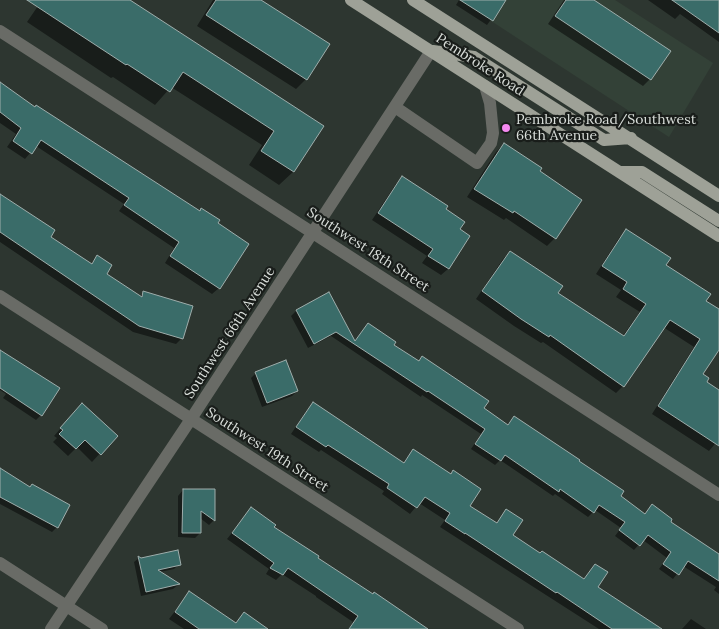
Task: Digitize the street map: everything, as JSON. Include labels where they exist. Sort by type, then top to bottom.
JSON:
[{"type":"main road","name":"Pembroke Road","points":[[351,0],[719,236]]},
{"type":"main road","name":"Pembroke Road","points":[[413,0],[719,196]]},
{"type":"main road","points":[[431,51],[474,57],[604,140],[631,138]]},
{"type":"main road","points":[[620,172],[642,172],[719,221]]},
{"type":"street","name":"Southwest 18th Street","points":[[0,31],[719,495]]},
{"type":"street","name":"Southwest 66th Avenue","points":[[52,629],[431,51]]},
{"type":"street","points":[[395,107],[477,163],[490,142],[493,133],[490,103],[485,86]]},
{"type":"street","name":"Southwest 19th Street","points":[[0,296],[518,629]]},
{"type":"street","points":[[0,563],[102,629]]},
{"type":"shaded area","points":[[459,0],[615,0],[713,63],[669,137]]},
{"type":"building","points":[[27,0],[130,0],[324,126],[294,172],[261,151],[274,131],[183,72],[170,92]]},
{"type":"building","points":[[216,0],[261,0],[330,44],[307,80],[206,15]]},
{"type":"building","points":[[460,0],[506,0],[493,21]]},
{"type":"building","points":[[566,0],[594,0],[671,51],[651,80],[555,16]]},
{"type":"building","points":[[672,0],[719,0],[719,33]]},
{"type":"building","points":[[0,82],[35,107],[36,105],[200,211],[201,208],[220,220],[218,223],[249,244],[220,289],[170,256],[179,242],[124,205],[129,198],[41,140],[32,154],[13,141],[21,128],[0,112]]},
{"type":"building","points":[[504,143],[542,168],[540,171],[582,200],[556,239],[514,211],[513,213],[474,189]]},
{"type":"building","points":[[402,176],[448,206],[446,209],[465,222],[460,229],[470,236],[449,269],[428,256],[433,249],[378,213]]},
{"type":"building","points":[[0,194],[55,230],[51,237],[92,264],[97,255],[112,265],[107,274],[142,297],[143,291],[193,306],[183,339],[139,326],[0,232]]},
{"type":"building","points":[[626,229],[671,258],[666,265],[711,294],[706,301],[719,309],[719,350],[703,374],[709,378],[707,382],[719,390],[719,446],[658,406],[700,339],[670,320],[624,387],[550,335],[549,337],[521,319],[482,291],[510,251],[563,286],[558,293],[624,336],[646,304],[623,289],[627,282],[602,266]]},
{"type":"building","points":[[329,292],[355,341],[368,323],[396,342],[394,345],[419,361],[422,356],[489,401],[484,408],[508,425],[514,416],[580,460],[624,491],[621,496],[645,514],[652,504],[672,519],[671,522],[719,554],[719,581],[688,561],[679,575],[663,564],[671,552],[648,535],[640,546],[619,530],[625,522],[599,505],[594,513],[560,489],[559,492],[505,455],[501,461],[475,444],[485,429],[336,332],[314,344],[296,310]]},
{"type":"building","points":[[0,350],[60,388],[42,416],[0,388]]},
{"type":"building","points":[[286,360],[298,391],[267,403],[255,372]]},
{"type":"building","points":[[313,402],[404,463],[413,449],[451,474],[453,470],[481,489],[470,506],[497,523],[506,509],[523,520],[513,535],[540,553],[542,551],[584,579],[595,564],[608,572],[598,587],[662,629],[612,629],[445,521],[450,513],[425,497],[417,508],[387,488],[389,484],[296,427]]},
{"type":"building","points":[[82,403],[118,436],[101,455],[85,440],[76,449],[59,434],[63,430],[60,428]]},
{"type":"building","points":[[0,468],[30,487],[32,484],[70,505],[58,528],[0,497]]},
{"type":"building","points":[[183,489],[215,489],[215,521],[201,511],[201,533],[182,533]]},
{"type":"building","points":[[251,507],[276,525],[274,527],[319,556],[318,558],[373,594],[374,592],[428,629],[349,629],[358,616],[288,568],[283,575],[270,568],[274,563],[232,533]]},
{"type":"building","points":[[178,550],[181,565],[158,570],[180,584],[146,592],[138,556],[141,558]]},
{"type":"building","points":[[189,591],[236,623],[244,612],[268,629],[199,629],[175,612]]},
{"type":"place","name":"Pembroke Road/Southwest 66th Avenue","points":[[506,128]]}]
